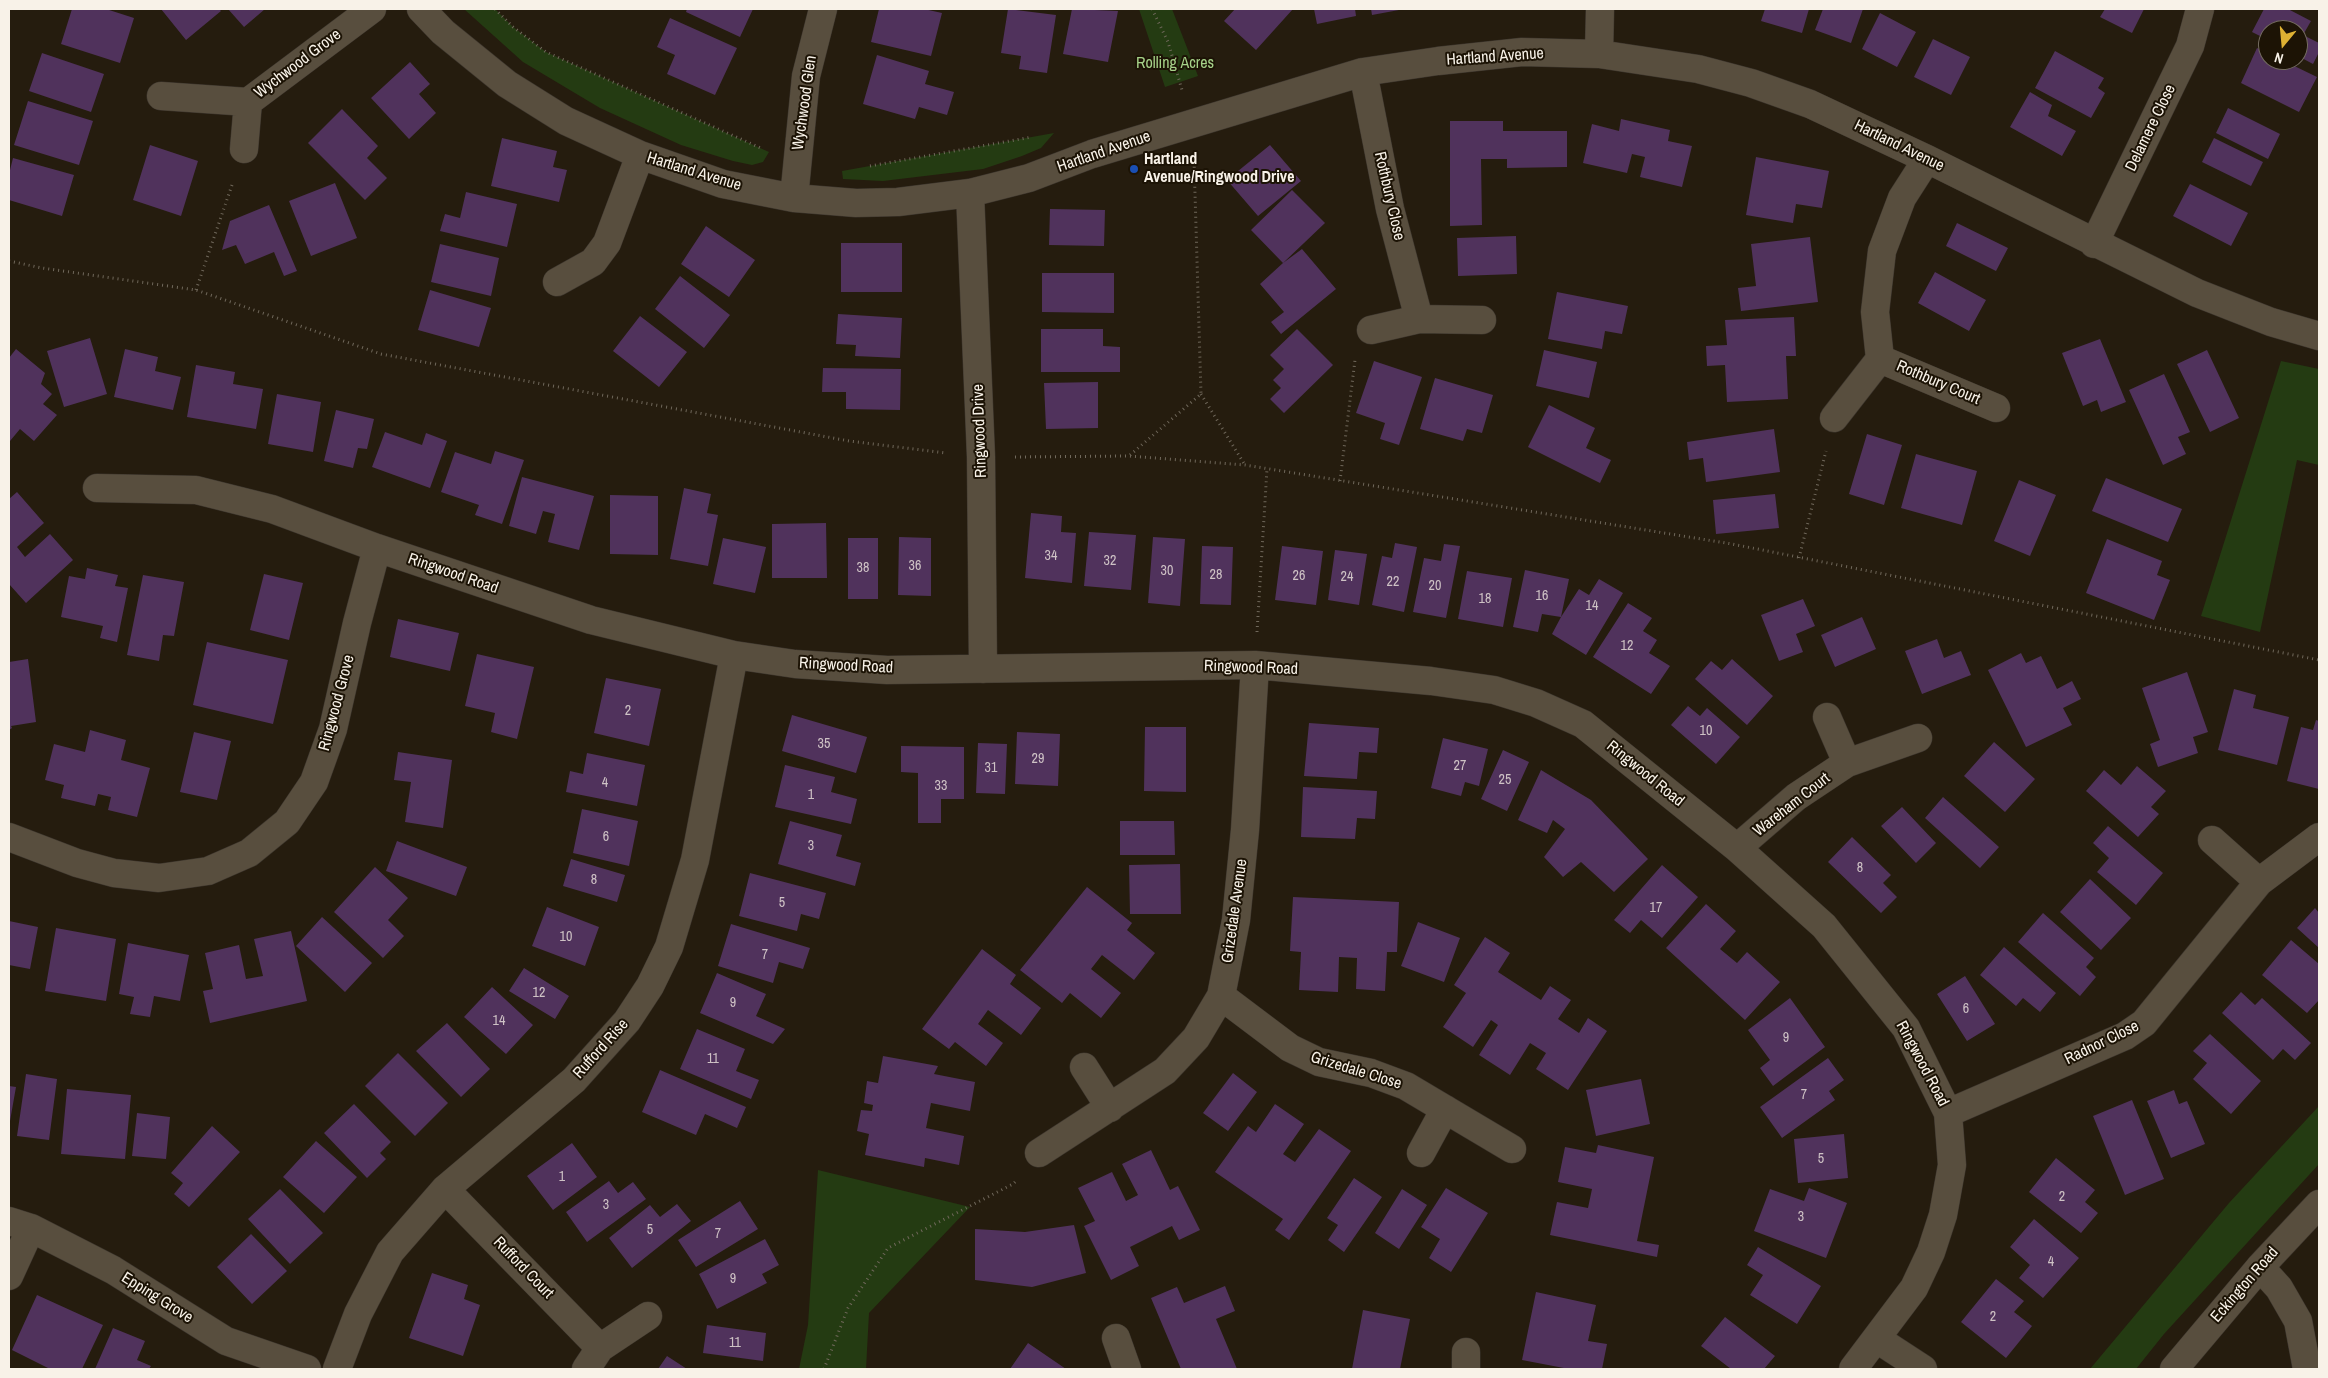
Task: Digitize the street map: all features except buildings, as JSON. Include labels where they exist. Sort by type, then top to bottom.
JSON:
[{"type":"street","name":"Wychwood Grove","points":[[161,96],[248,102],[372,9]]},
{"type":"street","name":"Hartland Avenue","points":[[421,9],[443,32],[507,84],[566,121],[640,155],[723,184],[794,198],[856,204],[898,202],[970,193],[1029,178],[1092,154],[1363,72],[1438,61],[1522,52],[1599,54],[1698,70],[1751,83],[1810,104],[1927,159],[2197,294],[2271,322],[2319,336]]},
{"type":"street","name":"Wychwood Glen","points":[[794,198],[806,76],[823,9]]},
{"type":"street","points":[[1599,54],[1600,9]]},
{"type":"street","name":"Delamere Close","points":[[2094,244],[2190,46],[2200,9]]},
{"type":"street","name":"Rothbury Close","points":[[1363,72],[1390,209],[1419,319]]},
{"type":"street","name":"Wychwood Grove","points":[[244,149],[248,102]]},
{"type":"street","name":"Hartland Avenue","points":[[557,282],[593,262],[607,243],[640,155]]},
{"type":"street","name":"Rothbury Court","points":[[1834,418],[1880,359],[1875,312],[1882,251],[1902,198],[1927,159]]},
{"type":"street","name":"Ringwood Drive","points":[[970,193],[981,457],[983,669]]},
{"type":"street","points":[[1371,330],[1419,319],[1482,320]]},
{"type":"street","name":"Rothbury Court","points":[[1880,359],[1996,408]]},
{"type":"street","name":"Ringwood Road","points":[[97,488],[196,490],[272,509],[377,548],[591,620],[734,655],[795,664],[888,670],[1255,665],[1431,681],[1494,690],[1536,703],[1583,724],[1737,848],[1824,926],[1906,1028],[1948,1113],[1952,1165],[1943,1215],[1931,1252],[1914,1288],[1854,1369]]},
{"type":"street","name":"Ringwood Grove","points":[[9,838],[77,863],[114,873],[159,878],[208,871],[249,853],[287,822],[314,782],[333,729],[377,548]]},
{"type":"street","name":"Rufford Rise","points":[[337,1369],[358,1314],[390,1252],[445,1189],[574,1080],[627,1021],[650,986],[670,947],[695,860],[734,655]]},
{"type":"street","name":"Grizedale Avenue","points":[[1039,1153],[1165,1071],[1196,1038],[1221,996],[1236,920],[1245,830],[1255,665]]},
{"type":"street","name":"Wareham Court","points":[[1827,717],[1848,763]]},
{"type":"street","name":"Wareham Court","points":[[1737,848],[1796,797],[1848,763],[1918,738]]},
{"type":"street","name":"Radnor Close","points":[[1948,1113],[2125,1036],[2144,1023],[2259,882],[2319,837]]},
{"type":"street","points":[[2212,840],[2259,882]]},
{"type":"street","name":"Grizedale Close","points":[[1221,996],[1290,1048],[1319,1062],[1371,1073],[1406,1086],[1512,1149]]},
{"type":"street","points":[[1084,1066],[1110,1108]]},
{"type":"street","points":[[1421,1153],[1445,1109]]},
{"type":"street","name":"Rufford Court","points":[[445,1189],[593,1359],[648,1316]]},
{"type":"street","name":"Eckington Road","points":[[2174,1369],[2260,1266],[2319,1204]]},
{"type":"street","points":[[9,1276],[20,1225]]},
{"type":"street","name":"Epping Grove","points":[[20,1225],[113,1270],[226,1341],[307,1369]]},
{"type":"street","points":[[2260,1266],[2279,1288],[2298,1321],[2307,1369]]},
{"type":"street","points":[[1116,1338],[1127,1369]]},
{"type":"street","points":[[1877,1339],[1923,1369]]},
{"type":"path","points":[[1152,9],[1168,42],[1193,123],[1201,394],[1245,465]]},
{"type":"path","points":[[196,290],[244,149]]},
{"type":"path","points":[[9,260],[42,268],[196,290],[381,354],[849,441],[981,457],[1129,456],[1245,465],[1732,544],[2319,660]]},
{"type":"path","points":[[1340,481],[1357,339],[1371,330]]},
{"type":"path","points":[[1129,456],[1201,394]]},
{"type":"path","points":[[1799,558],[1834,418]]},
{"type":"path","points":[[1255,665],[1267,469]]},
{"type":"path","points":[[824,1369],[848,1308],[888,1248],[1013,1184],[1039,1153]]},
{"type":"green space","points":[[464,9],[495,9],[513,27],[546,52],[769,152],[763,162],[752,165],[733,161],[681,145],[600,108],[523,62]]},
{"type":"green space","name":"Rolling Acres","points":[[1139,9],[1172,9],[1198,76],[1165,87]]},
{"type":"green space","points":[[1054,133],[1041,148],[983,169],[883,181],[843,179],[842,171]]},
{"type":"green space","points":[[2281,361],[2319,369],[2319,465],[2297,460],[2260,632],[2201,616]]},
{"type":"green space","points":[[2319,1106],[2319,1164],[2164,1334],[2136,1369],[2090,1369],[2229,1203]]},
{"type":"green space","points":[[818,1170],[970,1207],[869,1313],[866,1369],[799,1369],[808,1325]]},
{"type":"place","name":"Hartland Avenue/Ringwood Drive","points":[[1134,169]]}]
